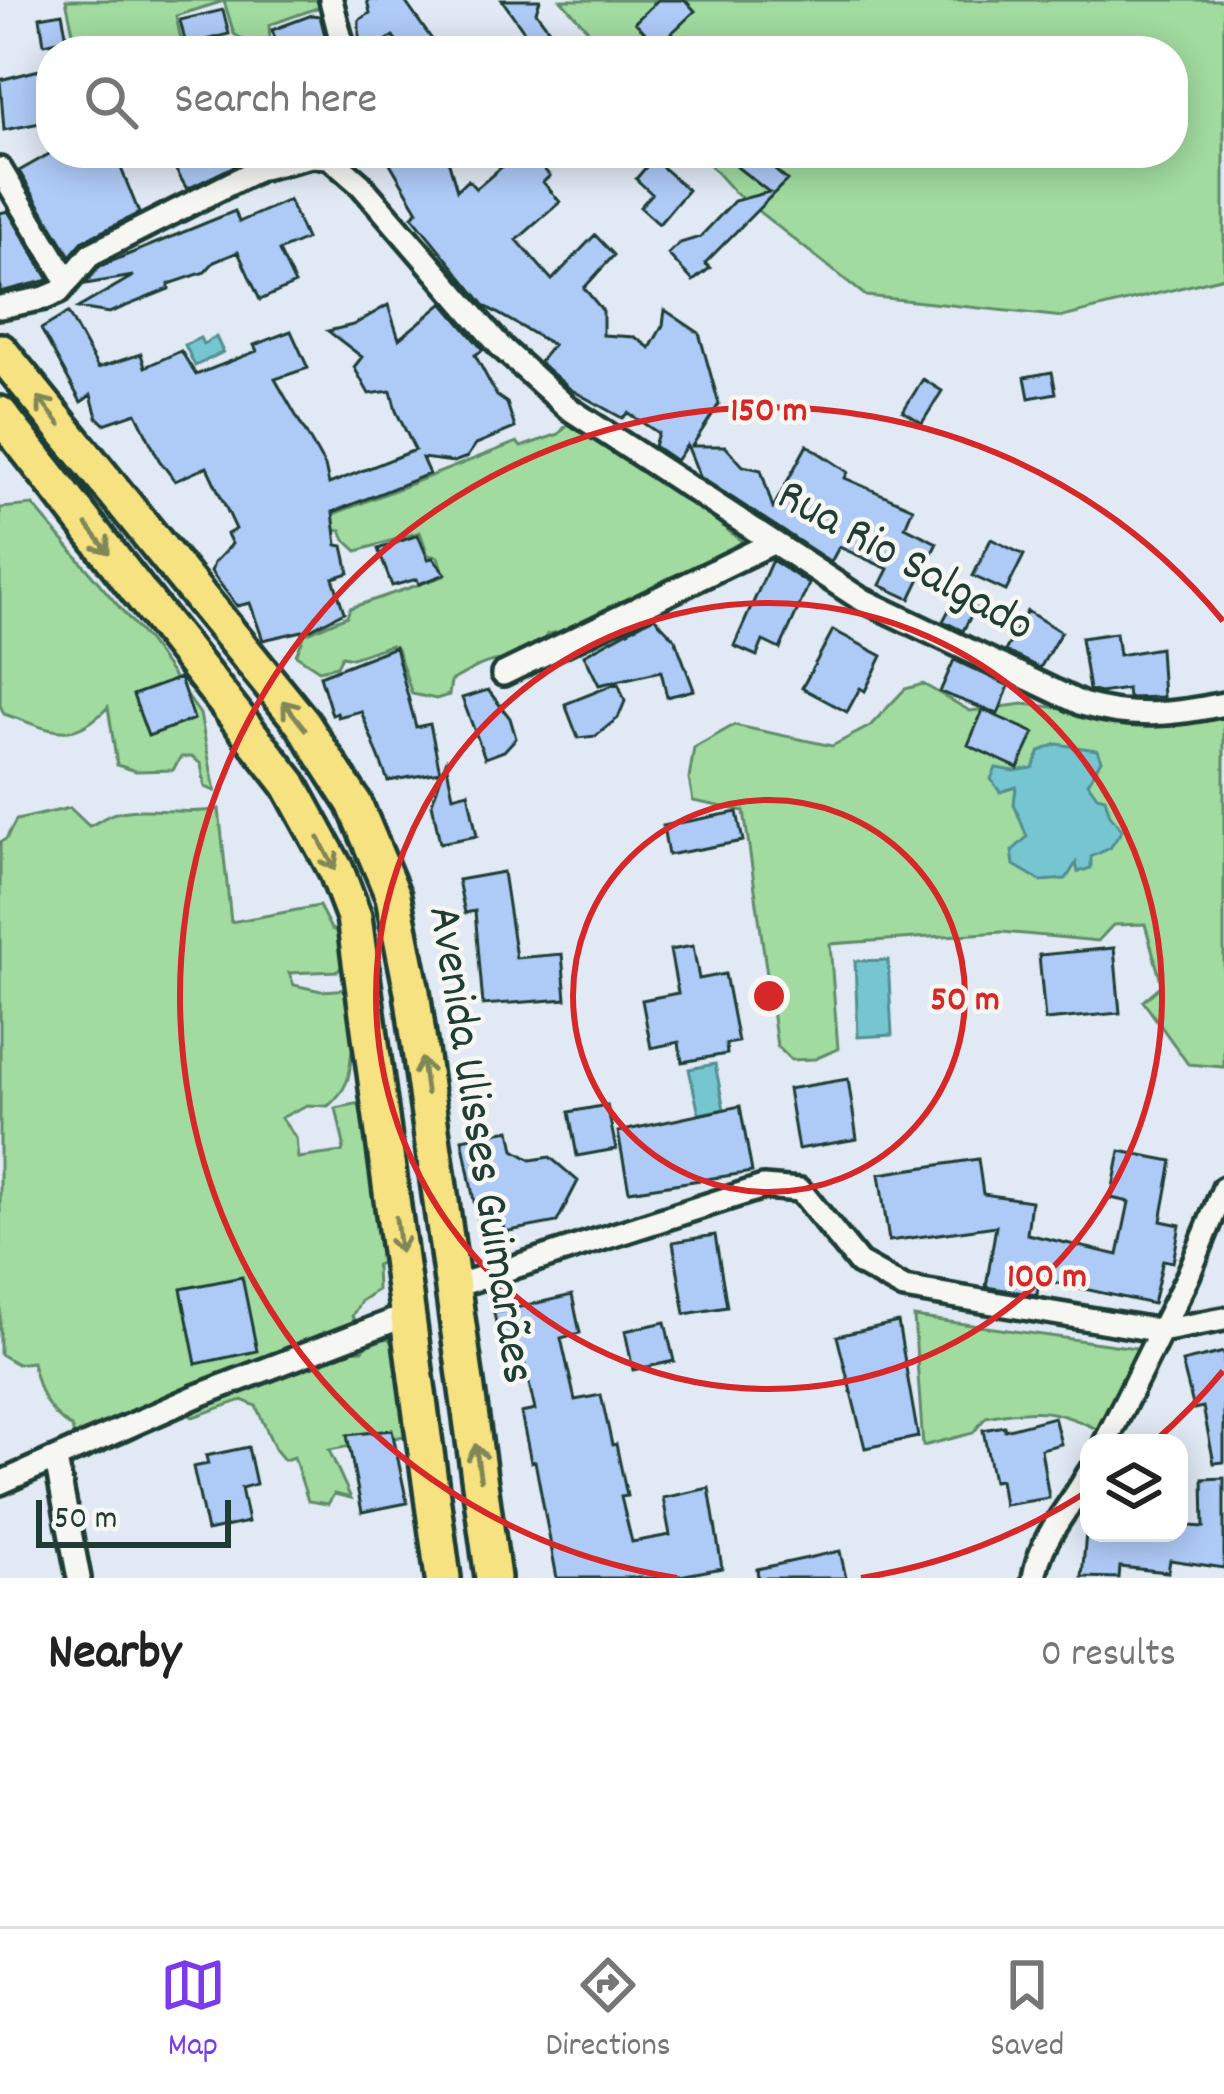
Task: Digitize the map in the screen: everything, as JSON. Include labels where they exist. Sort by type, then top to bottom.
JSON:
[{"type":"main road","name":"Avenida Ulisses Guimarães","points":[[0,351],[303,724],[354,803],[393,896],[412,992],[494,1578]]},
{"type":"main road","name":"Avenida Ulisses Guimarães","points":[[0,414],[271,758],[336,870],[354,917],[441,1561]]},
{"type":"main road","points":[[441,1561],[489,1539]]},
{"type":"street","points":[[331,0],[340,36]]},
{"type":"street","name":"Rua Rio Salgado","points":[[0,307],[59,292],[92,254],[263,168]]},
{"type":"street","name":"Rua Rio Salgado","points":[[344,168],[500,346],[552,394],[859,598],[1082,704],[1117,715],[1154,716],[1224,704]]},
{"type":"street","points":[[0,169],[67,280]]},
{"type":"street","points":[[503,674],[772,543]]},
{"type":"street","points":[[452,1287],[763,1187],[788,1187],[808,1196],[846,1250],[888,1282],[1161,1331],[1224,1319]]},
{"type":"street","points":[[1110,1434],[1189,1276],[1224,1188]]},
{"type":"street","points":[[0,1483],[197,1396],[408,1316]]},
{"type":"street","points":[[56,1460],[79,1578]]},
{"type":"street","points":[[1034,1578],[1056,1520],[1080,1486]]},
{"type":"green space","points":[[66,0],[319,0],[320,7],[269,25],[270,36],[234,34],[224,1],[176,16],[180,36],[74,36]]},
{"type":"green space","points":[[561,0],[1224,0],[1224,277],[1063,317],[866,296],[734,192],[712,168],[1188,168],[1188,36],[593,36]]},
{"type":"green space","points":[[570,421],[690,500],[749,547],[586,628],[547,634],[543,645],[519,651],[509,661],[472,669],[451,681],[449,695],[436,699],[412,694],[397,649],[391,645],[352,658],[342,656],[337,666],[319,670],[296,655],[305,634],[347,616],[350,608],[444,576],[438,557],[428,555],[420,532],[357,551],[341,530],[334,531],[331,515],[517,442],[521,447],[559,434]]},
{"type":"green space","points":[[33,505],[148,641],[200,714],[215,791],[205,787],[201,764],[192,757],[181,757],[173,770],[136,771],[117,765],[108,707],[71,731],[48,729],[4,714],[0,705],[0,508]]},
{"type":"green space","points":[[923,684],[970,711],[1023,704],[1125,724],[1172,723],[1224,712],[1224,1067],[1188,1064],[1143,1001],[1162,985],[1145,924],[1113,925],[1098,941],[1002,932],[830,944],[838,1049],[815,1059],[791,1060],[777,1046],[744,811],[693,801],[689,779],[694,748],[734,725],[832,746],[870,726],[905,689]]},
{"type":"green space","points":[[70,808],[89,826],[129,811],[219,809],[231,922],[319,906],[331,929],[345,935],[348,958],[338,971],[289,973],[294,985],[321,991],[351,989],[360,1034],[345,1085],[328,1106],[307,1105],[281,1118],[296,1138],[298,1158],[342,1152],[336,1108],[360,1103],[390,1237],[387,1259],[376,1265],[377,1290],[361,1301],[352,1316],[357,1325],[347,1351],[363,1350],[369,1341],[388,1338],[399,1352],[420,1433],[329,1450],[351,1498],[334,1494],[328,1504],[308,1501],[294,1457],[284,1460],[256,1406],[242,1400],[193,1417],[179,1410],[139,1436],[87,1460],[72,1428],[44,1400],[32,1362],[17,1364],[0,1354],[0,842],[16,820]]},
{"type":"green space","points":[[914,1317],[1143,1349],[1105,1433],[1060,1415],[1020,1412],[986,1417],[973,1433],[923,1446]]},
{"type":"water","points":[[216,337],[223,352],[195,366],[185,345]]},
{"type":"water","points":[[1057,744],[1097,750],[1101,760],[1088,783],[1097,796],[1105,798],[1122,830],[1110,848],[1091,857],[1091,868],[1078,872],[1076,863],[1066,879],[1041,881],[1014,865],[1012,851],[1027,837],[1014,804],[1016,787],[1000,792],[991,779],[996,768],[1033,768],[1040,751]]},
{"type":"water","points":[[888,960],[892,1035],[858,1037],[855,961]]},
{"type":"water","points":[[715,1064],[724,1109],[699,1114],[689,1069]]},
{"type":"building","points":[[367,0],[404,0],[429,36],[359,36],[359,20],[370,13]]},
{"type":"building","points":[[502,0],[540,0],[536,12],[554,36],[527,36]]},
{"type":"building","points":[[658,0],[685,0],[695,11],[669,36],[648,36],[635,22]]},
{"type":"building","points":[[223,10],[229,34],[184,36],[180,20]]},
{"type":"building","points":[[62,13],[66,36],[43,36],[40,17]]},
{"type":"building","points":[[312,15],[320,16],[325,36],[274,36],[272,30]]},
{"type":"building","points":[[36,71],[36,124],[4,130],[0,80]]},
{"type":"building","points":[[36,161],[36,168],[121,168],[139,213],[83,241],[70,256],[19,171]]},
{"type":"building","points":[[175,168],[230,168],[187,189]]},
{"type":"building","points":[[393,168],[450,168],[457,190],[468,180],[476,189],[500,168],[543,168],[550,176],[543,182],[560,202],[517,240],[552,280],[595,235],[614,255],[584,288],[603,311],[603,335],[635,337],[650,348],[663,325],[665,310],[699,333],[719,404],[692,446],[725,446],[743,466],[761,470],[773,508],[807,445],[848,472],[845,478],[913,508],[905,527],[937,543],[910,599],[880,585],[888,569],[839,547],[831,562],[700,477],[687,445],[676,461],[654,446],[658,433],[628,413],[622,418],[570,389],[539,362],[553,345],[485,306],[412,216],[418,211]]},
{"type":"building","points":[[645,168],[663,168],[688,190],[659,224],[640,207],[652,194],[636,179]]},
{"type":"building","points":[[738,168],[778,168],[776,171],[787,180],[693,281],[668,254],[680,243],[700,237],[734,201],[769,192]]},
{"type":"building","points":[[289,200],[306,239],[279,251],[295,284],[260,300],[238,252],[214,262],[205,272],[109,313],[78,308],[133,276],[85,284],[100,266],[235,211],[239,222]]},
{"type":"building","points":[[8,211],[49,280],[0,292],[0,213]]},
{"type":"building","points":[[443,303],[483,350],[475,355],[497,396],[507,403],[515,428],[476,444],[467,457],[454,462],[422,458],[429,474],[333,512],[337,545],[343,546],[349,573],[333,578],[344,612],[311,629],[263,640],[250,603],[237,606],[211,572],[232,544],[227,534],[236,529],[207,467],[175,481],[136,413],[104,424],[91,395],[81,402],[41,329],[68,313],[98,368],[141,354],[145,367],[181,351],[196,375],[257,351],[254,345],[291,331],[308,368],[275,379],[325,466],[329,484],[415,450],[391,391],[369,394],[354,367],[362,357],[328,331],[353,325],[388,305],[399,339]]},
{"type":"building","points":[[1052,372],[1056,393],[1029,398],[1025,377]]},
{"type":"building","points":[[923,379],[942,391],[922,423],[903,411]]},
{"type":"building","points":[[418,535],[428,559],[433,558],[446,574],[419,584],[417,579],[392,586],[378,549]]},
{"type":"building","points":[[991,539],[1024,555],[1006,591],[973,576]]},
{"type":"building","points":[[772,560],[809,584],[780,649],[763,641],[757,656],[734,646]]},
{"type":"building","points":[[956,597],[975,608],[963,631],[943,621]]},
{"type":"building","points":[[1027,611],[1061,632],[1040,668],[1005,651]]},
{"type":"building","points":[[654,617],[675,639],[694,690],[667,697],[661,671],[599,685],[584,655]]},
{"type":"building","points":[[833,630],[882,656],[865,691],[860,688],[847,712],[802,688]]},
{"type":"building","points":[[1116,633],[1119,655],[1160,648],[1163,697],[1128,698],[1127,689],[1089,690],[1081,638]]},
{"type":"building","points":[[395,647],[416,727],[430,724],[440,772],[388,781],[361,711],[332,715],[320,676]]},
{"type":"building","points":[[954,660],[1009,686],[998,714],[940,692]]},
{"type":"building","points":[[180,678],[194,719],[148,736],[133,695]]},
{"type":"building","points":[[618,683],[625,701],[618,718],[596,736],[578,738],[565,704]]},
{"type":"building","points":[[488,690],[510,718],[516,738],[504,751],[485,758],[462,698]]},
{"type":"building","points":[[983,710],[1034,733],[1018,768],[968,745]]},
{"type":"building","points":[[446,762],[453,796],[468,792],[477,836],[440,843],[432,803]]},
{"type":"building","points":[[737,812],[743,841],[668,855],[663,826]]},
{"type":"building","points":[[503,872],[516,958],[562,954],[566,999],[483,1005],[475,911],[465,913],[458,880]]},
{"type":"building","points":[[693,946],[699,979],[725,974],[738,1042],[726,1044],[727,1054],[682,1062],[679,1042],[651,1048],[642,1000],[678,993],[670,950]]},
{"type":"building","points":[[1114,948],[1120,1013],[1045,1020],[1039,955]]},
{"type":"building","points":[[848,1079],[857,1139],[798,1149],[788,1089]]},
{"type":"building","points":[[607,1105],[616,1149],[577,1156],[569,1112]]},
{"type":"building","points":[[740,1106],[752,1172],[629,1191],[618,1132]]},
{"type":"building","points":[[510,1130],[514,1150],[531,1160],[550,1157],[578,1181],[557,1222],[504,1232],[502,1218],[478,1222],[462,1139]]},
{"type":"building","points":[[1120,1151],[1172,1161],[1161,1221],[1180,1225],[1173,1262],[1163,1260],[1153,1304],[1039,1279],[1037,1295],[986,1287],[996,1226],[889,1241],[879,1174],[978,1159],[983,1194],[1031,1201],[1027,1234],[1118,1255],[1129,1202],[1111,1198]]},
{"type":"building","points":[[715,1235],[727,1307],[685,1314],[673,1242]]},
{"type":"building","points":[[242,1277],[257,1351],[196,1364],[181,1289]]},
{"type":"building","points":[[572,1295],[580,1333],[561,1338],[575,1400],[601,1395],[627,1496],[621,1497],[632,1542],[670,1535],[663,1498],[709,1488],[722,1568],[669,1578],[557,1578],[521,1413],[535,1410],[521,1348],[502,1352],[494,1313]]},
{"type":"building","points":[[665,1322],[674,1361],[633,1370],[625,1331]]},
{"type":"building","points":[[898,1322],[918,1437],[865,1448],[837,1336]]},
{"type":"building","points":[[1224,1352],[1224,1462],[1214,1463],[1203,1407],[1194,1409],[1182,1362]]},
{"type":"building","points":[[1054,1417],[1061,1444],[1041,1449],[1049,1498],[1004,1505],[1000,1480],[993,1481],[983,1430],[1004,1426],[1005,1430]]},
{"type":"building","points":[[392,1430],[407,1503],[362,1512],[347,1435]]},
{"type":"building","points":[[248,1447],[256,1484],[241,1488],[248,1522],[207,1531],[193,1467],[208,1464],[206,1456]]},
{"type":"building","points":[[1224,1478],[1224,1568],[1170,1560],[1168,1572],[1120,1567],[1119,1578],[1082,1577],[1085,1542],[1188,1542],[1188,1526],[1204,1527],[1203,1479]]},
{"type":"building","points":[[840,1551],[846,1578],[758,1578],[757,1569]]}]
